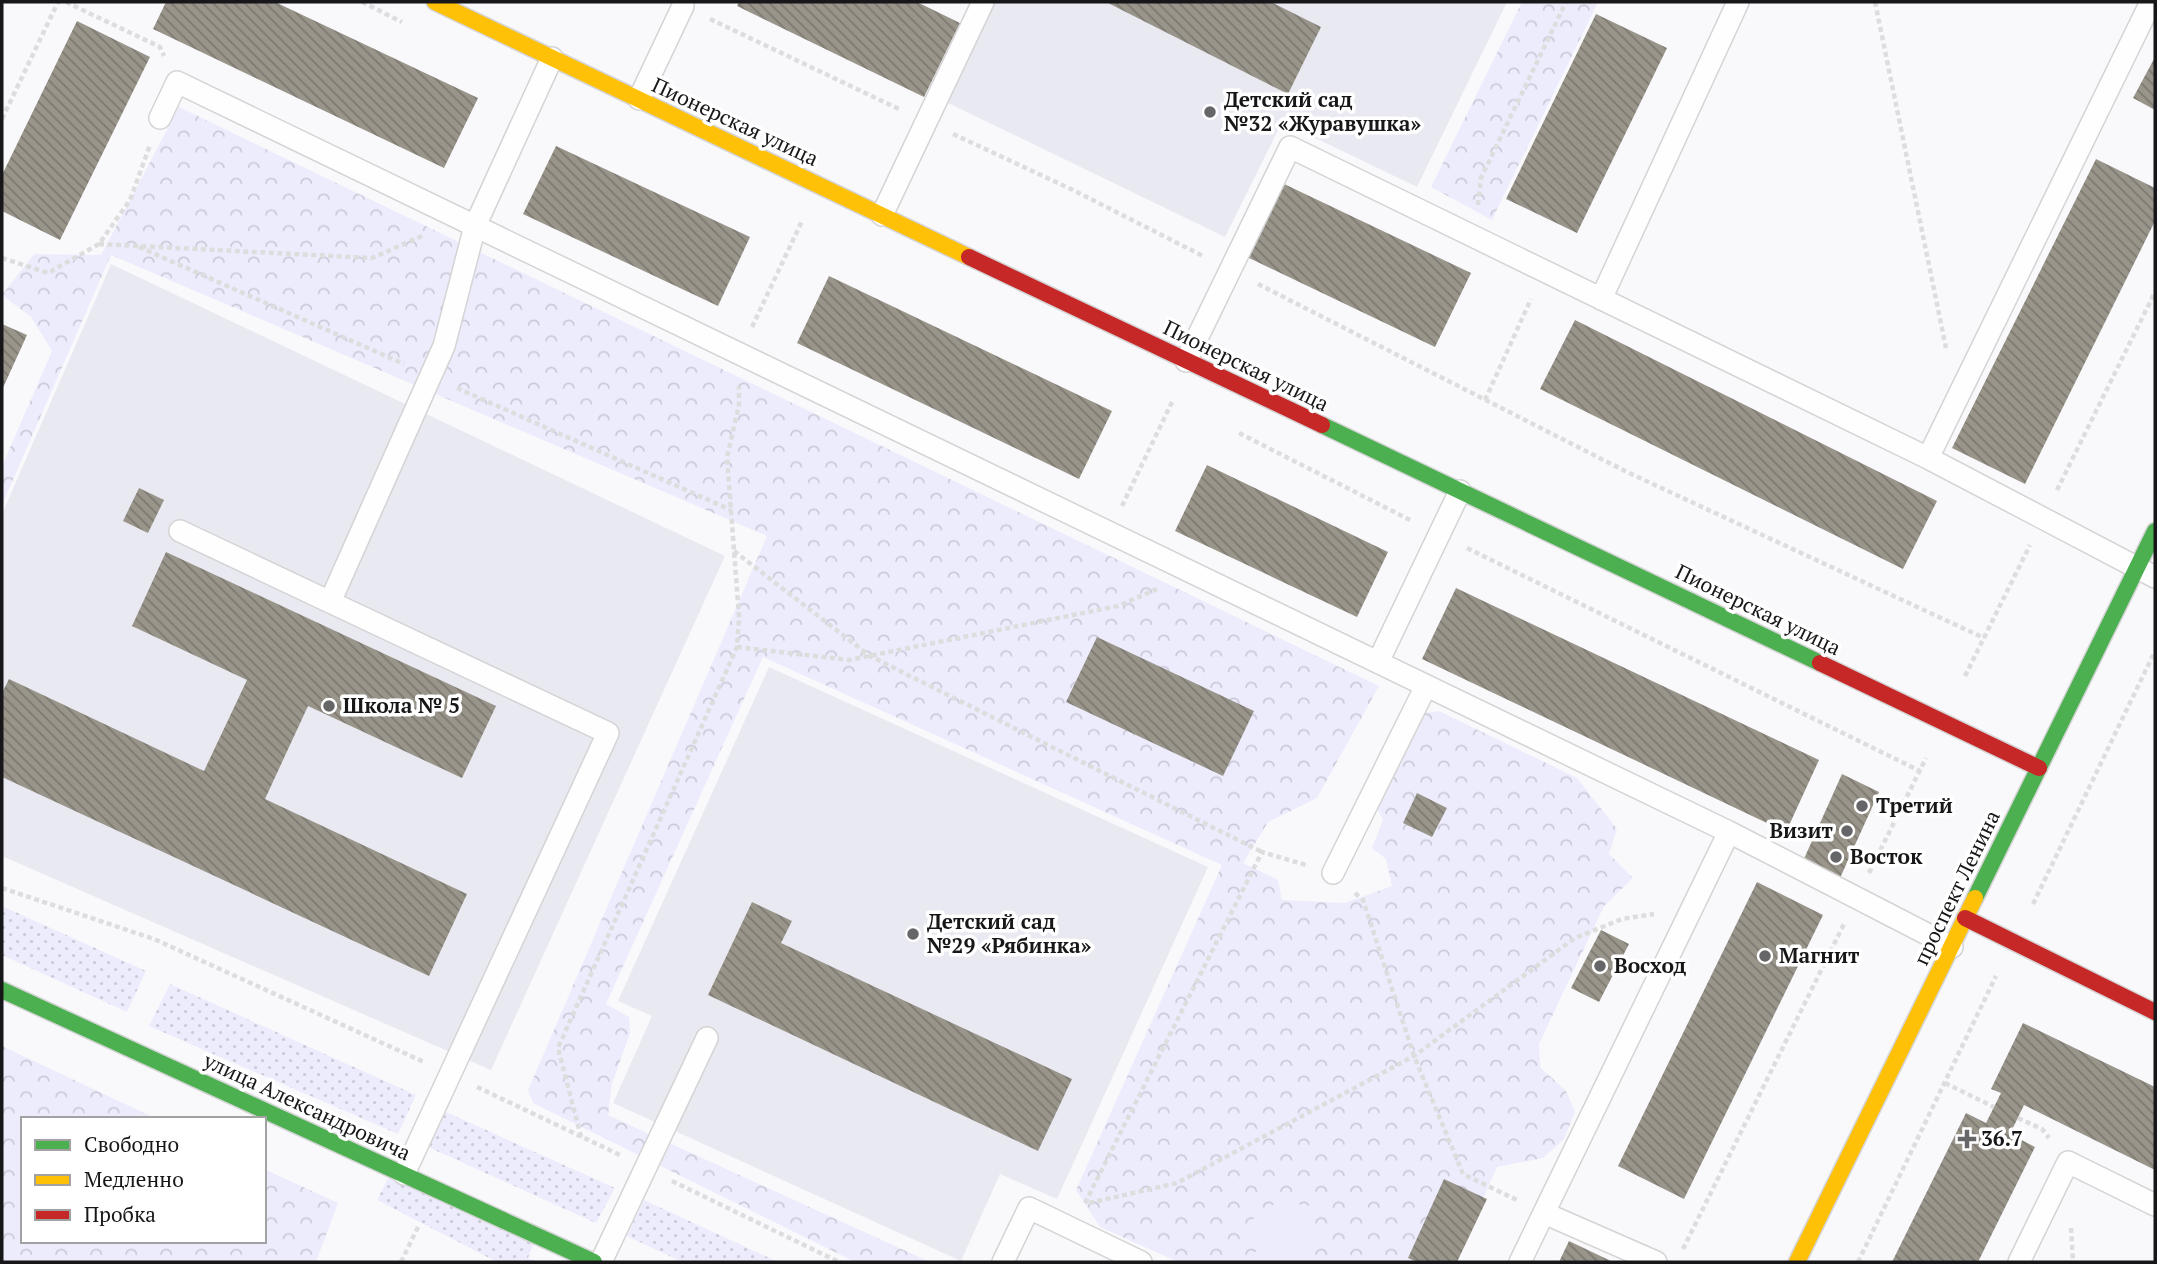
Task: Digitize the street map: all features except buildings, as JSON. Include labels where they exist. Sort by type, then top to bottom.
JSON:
[{"type":"street","name":"Пионерская улица","points":[[435,2],[2039,768]]},
{"type":"street","name":"проспект Ленина","points":[[1797,1262],[2039,768],[2146,572],[2155,531]]},
{"type":"street","points":[[1965,918],[2155,1012]]},
{"type":"street","name":"улица Александровича","points":[[2,990],[594,1262]]},
{"type":"lane","points":[[882,215],[983,2]]},
{"type":"lane","points":[[1601,299],[1738,2]]},
{"type":"lane","points":[[1928,458],[2151,2]]},
{"type":"lane","points":[[639,99],[683,6]]},
{"type":"lane","points":[[330,602],[444,346],[467,223],[552,58]]},
{"type":"lane","points":[[160,118],[177,82],[1729,832],[1952,947]]},
{"type":"lane","points":[[1186,360],[1290,148],[1928,458],[2146,572]]},
{"type":"lane","points":[[1378,662],[1460,491]]},
{"type":"lane","points":[[180,531],[608,733],[404,1174]]},
{"type":"lane","points":[[1334,873],[1426,685]]},
{"type":"lane","points":[[1520,1262],[1729,832]]},
{"type":"lane","points":[[601,1262],[707,1038]]},
{"type":"lane","points":[[2019,1262],[2068,1161],[2155,1205]]},
{"type":"lane","points":[[1003,1262],[1029,1208],[1140,1262]]},
{"type":"lane","points":[[1544,1213],[1656,1262]]},
{"type":"path","points":[[2,118],[58,2]]},
{"type":"path","points":[[66,2],[160,47],[177,82]]},
{"type":"path","points":[[362,2],[409,25]]},
{"type":"path","points":[[1475,237],[1481,178],[1566,2]]},
{"type":"path","points":[[1875,2],[1956,400]]},
{"type":"path","points":[[683,6],[1073,190],[1627,472],[1984,638]]},
{"type":"path","points":[[2,258],[48,273],[99,244],[130,200],[160,118]]},
{"type":"path","points":[[790,215],[814,226]]},
{"type":"path","points":[[581,1137],[558,1048],[737,647],[739,617],[727,457],[739,405],[739,354],[802,220]]},
{"type":"path","points":[[99,244],[372,258],[467,223]]},
{"type":"path","points":[[1485,400],[1544,271]]},
{"type":"path","points":[[1965,676],[2155,292]]},
{"type":"path","points":[[1110,533],[1173,400],[1185,406]]},
{"type":"path","points":[[1233,431],[1920,771]]},
{"type":"path","points":[[734,551],[870,656],[1262,852],[1334,873],[1363,900],[1414,1056],[1463,1174],[1544,1213]]},
{"type":"path","points":[[737,647],[849,660],[1118,606],[1194,573]]},
{"type":"path","points":[[2033,904],[2155,651]]},
{"type":"path","points":[[1682,1250],[1931,748]]},
{"type":"path","points":[[1072,1229],[1262,852]]},
{"type":"path","points":[[1085,1203],[1177,1183],[1414,1056],[1574,938],[1622,919],[1691,909]]},
{"type":"path","points":[[1858,1262],[1999,971]]},
{"type":"path","points":[[1945,1083],[1994,1107]]},
{"type":"path","points":[[2018,1118],[2042,1129],[2068,1161]]},
{"type":"path","points":[[401,1262],[421,1222]]},
{"type":"shaded area","name":"Детский сад №32 «Журавушка»","points":[[995,2],[1507,2],[1417,187],[1282,122],[1225,237],[946,102]]},
{"type":"shaded area","name":"Школа № 5","points":[[111,264],[725,556],[491,1070],[2,856],[2,514]]},
{"type":"shaded area","name":"Детский сад №29 «Рябинка»","points":[[769,667],[1208,867],[1057,1199],[1000,1174],[961,1261],[613,1103],[652,1016],[618,1001]]},
{"type":"green space","points":[[1522,2],[1598,2],[1492,220],[1431,187]]},
{"type":"green space","points":[[179,107],[1379,686],[1317,798],[1268,822],[1243,863],[1278,880],[1282,900],[1345,903],[1392,886],[1386,859],[1372,848],[1383,820],[1376,807],[1423,713],[1439,711],[1577,778],[1617,829],[1609,854],[1633,878],[1604,906],[1539,1044],[1540,1067],[1566,1091],[1575,1112],[1564,1139],[1543,1158],[1497,1167],[1455,1262],[1178,1262],[1100,1227],[1076,1190],[1222,865],[763,657],[606,1004],[629,1017],[630,1033],[612,1084],[608,1115],[930,1262],[855,1262],[533,1103],[528,1090],[767,536],[111,255],[2,505],[2,466],[52,351],[31,317],[2,295],[34,254],[101,255]]},
{"type":"green space","points":[[2,906],[146,971],[127,1012],[2,955]]},
{"type":"green space","points":[[170,984],[416,1095],[398,1134],[149,1026]]},
{"type":"green space","points":[[2,1046],[153,1117],[21,1117],[21,1243],[266,1243],[266,1170],[338,1203],[316,1262],[2,1262]]},
{"type":"green space","points":[[446,1112],[615,1188],[596,1223],[428,1147]]},
{"type":"green space","points":[[390,1175],[534,1242],[528,1258],[537,1262],[497,1262],[377,1200]]},
{"type":"green space","points":[[644,1200],[778,1262],[682,1262],[627,1236]]},
{"type":"green space","points":[[1278,1201],[1317,1207],[1310,1262],[1246,1262],[1258,1249],[1249,1222]]},
{"type":"traffic: fast","points":[[1322,425],[1820,663]]},
{"type":"traffic: fast","points":[[1975,898],[2155,531]]},
{"type":"traffic: fast","points":[[2,990],[594,1262]]},
{"type":"traffic: slow","points":[[435,2],[969,257]]},
{"type":"traffic: slow","points":[[1797,1262],[1975,898]]},
{"type":"traffic: jam","points":[[969,257],[1322,425]]},
{"type":"traffic: jam","points":[[1820,663],[2039,768]]},
{"type":"traffic: jam","points":[[1965,918],[2155,1012]]},
{"type":"place","name":"Детский сад №32 «Журавушка»","points":[[1210,112]]},
{"type":"place","name":"Школа № 5","points":[[329,706]]},
{"type":"place","name":"Третий","points":[[1862,806]]},
{"type":"place","name":"Визит","points":[[1847,831]]},
{"type":"place","name":"Восток","points":[[1836,857]]},
{"type":"place","name":"Детский сад №29 «Рябинка»","points":[[913,934]]},
{"type":"place","name":"Магнит","points":[[1765,956]]},
{"type":"place","name":"Восход","points":[[1600,966]]},
{"type":"place","name":"36.7","points":[[1967,1139]]}]
